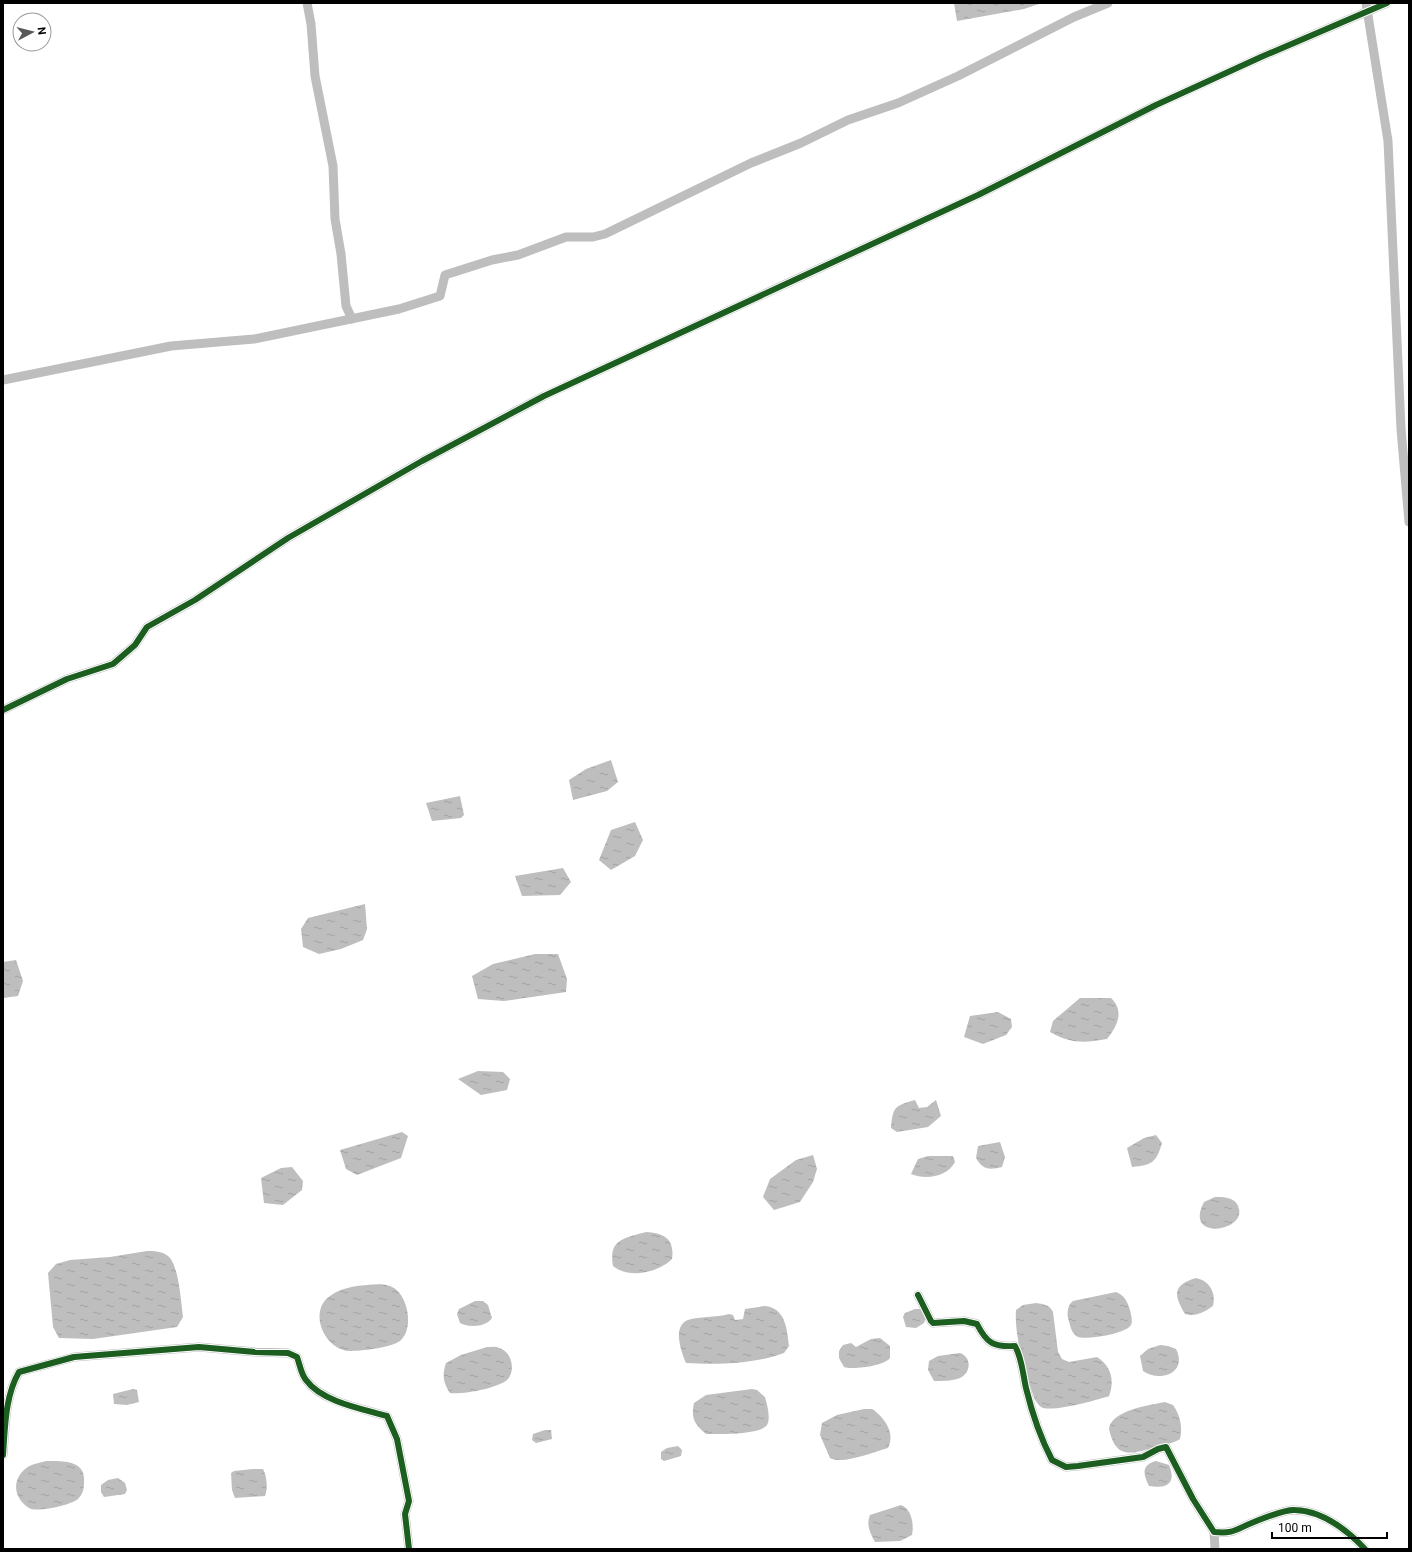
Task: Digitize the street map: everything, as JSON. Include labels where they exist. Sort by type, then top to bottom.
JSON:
[{"type":"street","points":[[307,3],[311,24],[316,76],[333,166],[335,219],[342,254],[346,306],[352,319]]},
{"type":"street","points":[[3,380],[171,346],[254,338],[399,310],[440,296],[445,275],[492,260],[518,255],[566,237],[593,237],[605,234],[751,163],[801,143],[848,120],[898,103],[958,76],[1074,17],[1108,3]]},
{"type":"street","points":[[3,710],[68,679],[113,664],[135,645],[147,627],[195,600],[288,538],[422,461],[544,396],[978,195],[1156,105],[1367,7],[1387,3]]},
{"type":"street","points":[[1367,7],[1388,141],[1401,429],[1409,522]]},
{"type":"street","points":[[918,1295],[930,1321],[935,1323],[964,1321],[977,1324],[982,1335],[992,1344],[997,1346],[1015,1346],[1019,1353],[1021,1368],[1036,1420],[1052,1460],[1066,1467],[1078,1466],[1143,1457],[1158,1449],[1166,1447],[1192,1499],[1214,1532],[1216,1549]]},
{"type":"street","points":[[3,1455],[6,1421],[12,1384],[19,1372],[74,1357],[128,1351],[199,1346],[255,1352],[288,1353],[298,1357],[306,1380],[318,1391],[331,1398],[387,1416],[391,1421],[401,1456],[403,1477],[410,1501],[405,1514],[408,1549]]},
{"type":"street","points":[[1214,1532],[1228,1534],[1253,1522],[1294,1510],[1321,1516],[1332,1521],[1365,1549]]},
{"type":"water","points":[[954,3],[1042,3],[1024,9],[957,21]]},
{"type":"water","points":[[611,760],[618,782],[607,791],[573,800],[569,780],[586,769]]},
{"type":"water","points":[[460,796],[464,815],[461,818],[432,821],[426,803]]},
{"type":"water","points":[[635,822],[643,840],[635,856],[611,870],[599,860],[611,830]]},
{"type":"water","points":[[563,868],[571,882],[560,895],[522,896],[515,876]]},
{"type":"water","points":[[365,904],[367,929],[363,940],[341,949],[319,954],[303,947],[301,929],[308,918]]},
{"type":"water","points":[[535,954],[558,954],[567,979],[566,992],[504,1001],[478,999],[472,976],[493,964]]},
{"type":"water","points":[[16,960],[23,981],[18,996],[3,998],[3,962]]},
{"type":"water","points":[[1080,998],[1111,998],[1115,1003],[1118,1008],[1118,1019],[1114,1029],[1107,1039],[1078,1042],[1065,1039],[1050,1032],[1053,1021]]},
{"type":"water","points":[[998,1012],[1011,1019],[1012,1027],[1006,1035],[983,1044],[964,1037],[970,1016]]},
{"type":"water","points":[[478,1071],[503,1072],[510,1079],[507,1090],[481,1095],[458,1079]]},
{"type":"water","points":[[915,1100],[919,1108],[927,1107],[936,1100],[941,1116],[928,1127],[897,1132],[891,1128],[894,1111],[896,1108]]},
{"type":"water","points":[[402,1132],[408,1136],[401,1158],[357,1175],[346,1169],[340,1150]]},
{"type":"water","points":[[1156,1135],[1162,1143],[1155,1159],[1149,1164],[1132,1167],[1127,1148],[1144,1138]]},
{"type":"water","points":[[1000,1142],[1005,1157],[1002,1167],[990,1169],[981,1165],[976,1158],[978,1146]]},
{"type":"water","points":[[813,1155],[817,1169],[813,1182],[800,1202],[774,1210],[763,1197],[770,1179],[796,1160]]},
{"type":"water","points":[[928,1156],[953,1156],[955,1162],[947,1171],[936,1176],[923,1177],[911,1174],[918,1159]]},
{"type":"water","points":[[292,1167],[303,1181],[302,1190],[283,1205],[264,1203],[261,1178],[281,1168]]},
{"type":"water","points":[[1215,1197],[1224,1197],[1233,1200],[1237,1204],[1239,1213],[1236,1221],[1228,1226],[1218,1228],[1209,1228],[1202,1223],[1200,1215],[1204,1202]]},
{"type":"water","points":[[646,1232],[658,1234],[667,1238],[672,1246],[672,1259],[659,1268],[643,1273],[627,1272],[613,1266],[613,1250],[616,1245],[625,1238]]},
{"type":"water","points":[[147,1251],[165,1254],[172,1261],[175,1267],[179,1284],[183,1317],[177,1327],[93,1339],[59,1338],[53,1327],[48,1273],[56,1264],[70,1260],[110,1257]]},
{"type":"water","points":[[1196,1278],[1205,1282],[1211,1288],[1214,1301],[1213,1306],[1203,1312],[1189,1315],[1185,1314],[1178,1301],[1177,1291],[1183,1284]]},
{"type":"water","points":[[377,1284],[388,1285],[394,1288],[403,1298],[408,1313],[405,1335],[397,1343],[368,1350],[349,1351],[340,1349],[332,1344],[326,1337],[320,1319],[320,1311],[323,1303],[330,1296],[343,1289]]},
{"type":"water","points":[[1116,1292],[1124,1297],[1128,1304],[1132,1318],[1131,1325],[1122,1331],[1106,1336],[1082,1338],[1076,1336],[1071,1329],[1068,1318],[1068,1308],[1070,1304],[1073,1301]]},
{"type":"water","points":[[475,1301],[483,1301],[488,1305],[492,1318],[486,1323],[477,1326],[468,1326],[460,1323],[457,1314],[459,1309]]},
{"type":"water","points":[[1036,1303],[1048,1306],[1053,1312],[1058,1352],[1062,1359],[1069,1362],[1097,1357],[1106,1365],[1112,1379],[1109,1396],[1085,1403],[1054,1408],[1041,1407],[1035,1400],[1019,1344],[1016,1310],[1023,1305]]},
{"type":"water","points":[[766,1306],[778,1311],[784,1321],[789,1346],[784,1353],[773,1357],[748,1362],[710,1364],[686,1363],[679,1339],[680,1328],[683,1323],[688,1320],[702,1317],[729,1314],[733,1315],[735,1320],[743,1319],[745,1309]]},
{"type":"water","points":[[915,1309],[921,1309],[926,1317],[924,1323],[916,1328],[906,1327],[903,1317],[905,1313]]},
{"type":"water","points":[[880,1338],[890,1346],[890,1358],[887,1361],[868,1367],[844,1367],[839,1358],[839,1351],[843,1345],[851,1343],[856,1347],[871,1339]]},
{"type":"water","points":[[1160,1345],[1176,1349],[1179,1357],[1175,1370],[1164,1376],[1157,1376],[1143,1371],[1140,1356],[1148,1349]]},
{"type":"water","points":[[487,1347],[499,1348],[509,1356],[512,1370],[508,1379],[489,1388],[463,1393],[450,1393],[444,1378],[446,1363],[461,1355]]},
{"type":"water","points":[[960,1353],[964,1355],[968,1361],[969,1365],[967,1372],[960,1378],[954,1380],[934,1381],[928,1370],[929,1361],[938,1356]]},
{"type":"water","points":[[133,1389],[137,1390],[139,1402],[127,1405],[114,1404],[113,1394]]},
{"type":"water","points":[[752,1389],[757,1390],[765,1397],[766,1400],[769,1419],[767,1425],[763,1428],[756,1431],[729,1434],[706,1434],[696,1424],[693,1417],[694,1403],[706,1395]]},
{"type":"water","points":[[1165,1402],[1173,1405],[1177,1413],[1181,1426],[1180,1439],[1171,1443],[1132,1453],[1120,1450],[1116,1446],[1109,1429],[1111,1423],[1117,1417],[1132,1410]]},
{"type":"water","points":[[864,1409],[872,1409],[881,1416],[888,1426],[891,1437],[888,1448],[850,1459],[836,1460],[830,1458],[820,1435],[822,1423],[837,1415]]},
{"type":"water","points":[[545,1430],[551,1430],[552,1439],[536,1443],[532,1440],[533,1434]]},
{"type":"water","points":[[678,1446],[682,1450],[681,1456],[664,1461],[661,1459],[661,1452],[667,1448]]},
{"type":"water","points":[[46,1461],[72,1463],[81,1469],[84,1475],[83,1491],[78,1499],[69,1504],[39,1510],[29,1508],[20,1500],[16,1490],[17,1480],[29,1466]]},
{"type":"water","points":[[1156,1461],[1169,1465],[1172,1477],[1171,1481],[1165,1486],[1149,1486],[1145,1478],[1146,1468],[1148,1465]]},
{"type":"water","points":[[263,1469],[267,1486],[265,1496],[235,1498],[232,1490],[231,1473],[234,1471]]},
{"type":"water","points":[[118,1478],[125,1483],[127,1490],[125,1494],[104,1497],[101,1492],[101,1485],[108,1480]]},
{"type":"water","points":[[901,1505],[908,1510],[910,1514],[913,1527],[912,1535],[900,1541],[875,1542],[870,1532],[870,1515]]},
{"type":"cycle path","points":[[3,710],[67,679],[113,664],[135,645],[147,627],[195,600],[288,538],[422,461],[544,396],[978,195],[1156,105],[1261,57],[1387,3]]},
{"type":"cycle path","points":[[918,1295],[933,1323],[964,1321],[977,1324],[984,1336],[992,1343],[1002,1346],[1015,1346],[1021,1361],[1026,1388],[1034,1416],[1040,1434],[1052,1460],[1066,1467],[1078,1466],[1143,1457],[1158,1449],[1166,1447],[1193,1499],[1214,1532],[1231,1532],[1274,1514],[1286,1511],[1305,1511],[1334,1523],[1365,1549]]},
{"type":"cycle path","points":[[3,1455],[8,1402],[14,1381],[19,1372],[74,1357],[199,1347],[255,1352],[288,1353],[297,1357],[304,1378],[313,1388],[322,1394],[344,1404],[387,1416],[397,1439],[409,1501],[405,1514],[409,1549]]}]
